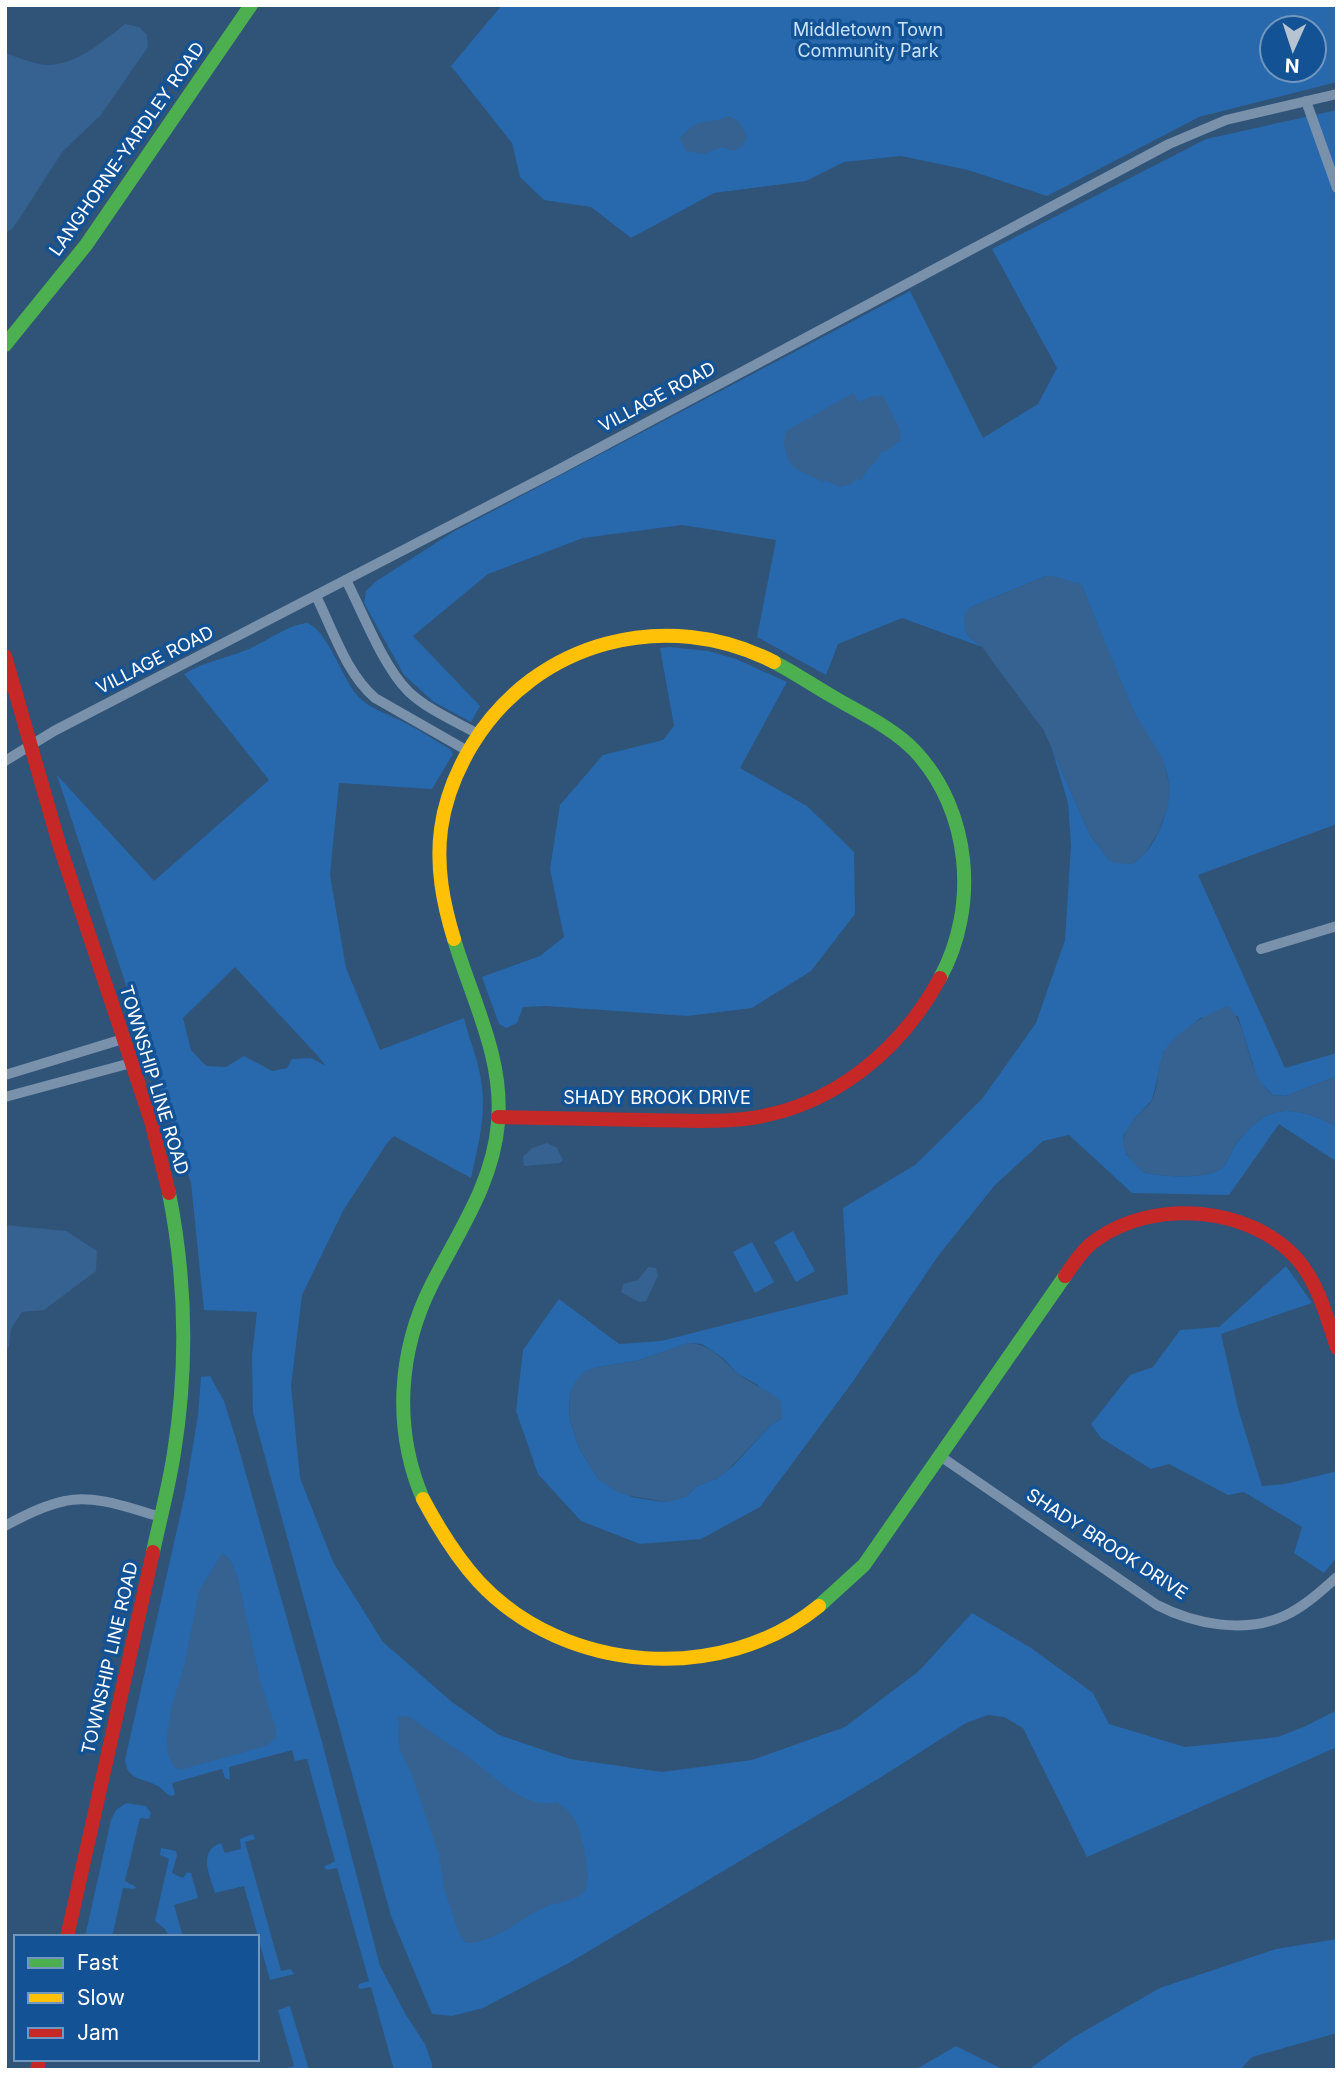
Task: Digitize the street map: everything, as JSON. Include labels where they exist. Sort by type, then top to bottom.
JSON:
[{"type":"street","name":"LANGHORNE-YARDLEY ROAD","points":[[5,345],[86,245],[251,5]]},
{"type":"street","name":"VILLAGE ROAD","points":[[5,761],[54,731],[316,596],[1169,144],[1226,120],[1337,94]]},
{"type":"street","points":[[1306,101],[1337,188]]},
{"type":"street","points":[[5,334],[29,315]]},
{"type":"street","points":[[346,580],[390,667],[402,685],[430,708],[478,734]]},
{"type":"street","points":[[316,596],[354,674],[368,692],[466,750]]},
{"type":"street","name":"SHADY BROOK DRIVE","points":[[498,1117],[717,1121],[757,1118],[803,1106],[849,1082],[888,1049],[919,1012],[944,971],[961,920],[965,872],[959,831],[944,793],[922,759],[896,734],[764,656],[733,643],[689,636],[634,638],[593,647],[562,659],[527,682],[478,734],[466,750],[445,808],[440,876],[452,935],[495,1061],[499,1096],[498,1117],[493,1159],[485,1185],[423,1300],[417,1317],[405,1358],[402,1402],[409,1459],[427,1510],[446,1544],[464,1567],[496,1598],[526,1621],[567,1640],[611,1655],[658,1660],[694,1658],[733,1651],[777,1635],[812,1614],[840,1592],[864,1565],[1074,1263],[1093,1242],[1111,1231],[1144,1219],[1174,1213],[1214,1215],[1251,1226],[1282,1245],[1307,1272],[1323,1302],[1337,1348]]},
{"type":"street","name":"TOWNSHIP LINE ROAD","points":[[5,656],[29,747],[165,1175],[179,1247],[183,1285],[185,1330],[180,1419],[174,1456],[67,1935]]},
{"type":"street","points":[[1261,949],[1337,926]]},
{"type":"street","points":[[5,1074],[123,1039]]},
{"type":"street","points":[[5,1097],[131,1063]]},
{"type":"street","name":"SHADY BROOK DRIVE","points":[[940,1455],[1157,1605],[1176,1615],[1199,1622],[1256,1624],[1283,1616],[1309,1601],[1337,1577]]},
{"type":"street","points":[[5,1527],[43,1508],[75,1500],[100,1502],[161,1517]]},
{"type":"green space","name":"Middletown Town Community Park","points":[[502,5],[1337,5],[1337,82],[1199,117],[1047,196],[968,170],[901,156],[844,162],[806,181],[714,193],[631,238],[591,207],[544,200],[520,177],[512,143],[451,66]]},
{"type":"green space","points":[[1337,110],[1337,824],[1198,875],[1285,1068],[1337,1053],[1337,1076],[1286,1096],[1273,1095],[1258,1081],[1238,1016],[1200,1018],[1164,1051],[1152,1100],[1123,1136],[1126,1154],[1143,1172],[1196,1176],[1223,1167],[1237,1143],[1260,1120],[1282,1111],[1294,1112],[1307,1114],[1337,1126],[1337,1162],[1279,1124],[1229,1195],[1132,1193],[1069,1135],[1043,1141],[995,1185],[938,1256],[854,1380],[760,1507],[701,1539],[640,1544],[581,1521],[538,1474],[516,1411],[523,1350],[559,1299],[619,1344],[661,1341],[848,1294],[843,1208],[915,1165],[982,1099],[1036,1023],[1065,940],[1071,846],[1068,803],[1052,749],[1090,835],[1109,860],[1132,864],[1151,845],[1161,827],[1168,803],[1167,774],[1134,712],[1082,586],[1046,576],[971,607],[965,629],[968,636],[982,647],[902,618],[838,644],[826,675],[757,637],[776,540],[682,525],[583,538],[488,574],[413,636],[480,706],[471,722],[434,702],[404,675],[364,603],[366,591],[375,582],[453,532],[910,291],[983,438],[1038,404],[1057,368],[992,249],[1206,139]],"holes":[[[689,1343],[702,1344],[723,1358],[738,1374],[758,1385],[781,1419],[772,1424],[733,1466],[716,1479],[697,1486],[687,1496],[667,1502],[632,1497],[599,1480],[579,1448],[569,1418],[570,1392],[586,1371],[636,1361]]]},
{"type":"green space","points":[[307,623],[321,634],[356,694],[365,703],[450,749],[453,754],[432,789],[339,783],[330,875],[346,968],[380,1050],[464,1018],[478,1064],[483,1092],[481,1129],[471,1178],[394,1136],[343,1211],[302,1295],[291,1386],[300,1478],[333,1562],[383,1642],[452,1702],[499,1735],[570,1759],[662,1772],[752,1760],[845,1727],[919,1671],[972,1613],[1031,1648],[1093,1693],[1109,1724],[1185,1747],[1278,1737],[1337,1710],[1337,1747],[1087,1857],[1023,1728],[1004,1717],[988,1715],[966,1723],[878,1779],[567,1964],[483,2008],[452,2016],[432,2014],[391,1916],[253,1413],[252,1355],[257,1312],[204,1310],[191,1183],[57,775],[154,881],[269,780],[184,674],[251,648]],"holes":[[[235,967],[326,1066],[311,1058],[292,1059],[287,1068],[272,1071],[244,1056],[226,1067],[206,1066],[191,1050],[183,1018]]]},
{"type":"green space","points":[[660,648],[708,651],[736,659],[787,682],[740,768],[807,806],[854,852],[855,914],[811,971],[752,1008],[687,1016],[546,1006],[523,1007],[517,1023],[506,1028],[499,1024],[482,977],[540,956],[564,937],[550,869],[560,805],[603,755],[663,740],[674,726]]},
{"type":"green space","points":[[793,1231],[815,1271],[796,1282],[774,1242]]},
{"type":"green space","points":[[752,1242],[774,1282],[755,1293],[733,1252]]},
{"type":"green space","points":[[1286,1266],[1312,1303],[1221,1334],[1239,1412],[1262,1486],[1285,1484],[1337,1471],[1337,1557],[1324,1573],[1294,1553],[1302,1527],[1244,1492],[1228,1495],[1169,1464],[1151,1469],[1101,1438],[1091,1424],[1130,1375],[1153,1367],[1180,1330],[1219,1327]]},
{"type":"green space","points":[[210,1376],[224,1401],[236,1439],[322,1742],[380,1966],[425,2044],[432,2070],[394,2070],[371,1987],[358,1987],[359,1984],[369,1981],[337,1868],[327,1870],[324,1867],[335,1861],[307,1759],[295,1761],[292,1750],[229,1767],[230,1780],[225,1778],[222,1769],[172,1783],[175,1794],[172,1796],[158,1786],[137,1778],[126,1767],[125,1760],[185,1494],[198,1415],[201,1377]]},
{"type":"green space","points":[[126,1803],[146,1806],[151,1813],[149,1819],[140,1818],[125,1881],[136,1887],[123,1888],[112,1935],[85,1935],[111,1820],[116,1810]]},
{"type":"green space","points":[[253,1834],[255,1839],[245,1842],[281,1971],[291,1969],[294,1974],[270,1980],[244,1886],[215,1893],[208,1872],[209,1852],[221,1843],[225,1853],[241,1849],[240,1839]]},
{"type":"green space","points":[[161,1848],[176,1851],[172,1873],[183,1878],[187,1872],[191,1873],[198,1898],[174,1905],[182,1935],[169,1935],[155,1921],[169,1859],[160,1855]]},
{"type":"green space","points":[[1337,1939],[1337,2033],[1252,2057],[1240,2070],[1028,2070],[1074,2037],[1160,1988],[1276,1949]]},
{"type":"green space","points":[[290,2006],[309,2070],[280,2070],[294,2066],[278,2010]]},
{"type":"green space","points":[[956,2046],[1004,2070],[915,2070]]},
{"type":"shaded area","points":[[125,24],[139,27],[147,35],[148,47],[100,116],[63,151],[13,228],[5,233],[5,53],[38,64],[59,64],[89,51]]},
{"type":"shaded area","points":[[729,116],[739,122],[745,131],[747,139],[742,147],[733,151],[722,147],[704,154],[686,151],[680,138],[687,131],[698,124]]},
{"type":"shaded area","points":[[853,393],[859,402],[872,396],[883,396],[899,427],[901,440],[881,452],[862,480],[857,479],[840,487],[826,480],[823,483],[792,465],[786,453],[784,437],[786,431]]},
{"type":"shaded area","points":[[1046,576],[1082,586],[1134,712],[1163,759],[1170,787],[1168,806],[1158,833],[1144,855],[1132,864],[1109,860],[1090,835],[1044,731],[982,647],[968,636],[965,629],[964,614],[971,607]]},
{"type":"shaded area","points":[[1228,1006],[1241,1027],[1257,1076],[1273,1095],[1286,1096],[1337,1076],[1337,1126],[1307,1114],[1282,1111],[1260,1120],[1249,1129],[1235,1146],[1225,1165],[1217,1171],[1196,1176],[1143,1172],[1129,1158],[1123,1138],[1131,1124],[1152,1100],[1164,1052],[1175,1038],[1192,1025]]},
{"type":"shaded area","points":[[547,1143],[557,1148],[563,1160],[560,1163],[524,1166],[523,1157],[532,1148]]},
{"type":"shaded area","points":[[5,1225],[66,1231],[97,1251],[96,1271],[44,1310],[22,1312],[11,1329],[9,1346],[5,1351]]},
{"type":"shaded area","points":[[648,1267],[656,1268],[658,1276],[646,1301],[639,1302],[621,1292],[623,1284],[638,1280]]},
{"type":"shaded area","points":[[689,1343],[713,1351],[744,1378],[777,1398],[781,1402],[782,1418],[772,1424],[725,1473],[697,1486],[687,1496],[667,1502],[619,1493],[599,1480],[579,1448],[569,1418],[570,1392],[586,1371],[636,1361]]},
{"type":"shaded area","points":[[222,1553],[231,1560],[238,1579],[276,1738],[266,1746],[180,1770],[172,1765],[168,1753],[171,1709],[184,1666],[199,1591]]},
{"type":"shaded area","points":[[410,1717],[519,1795],[532,1801],[556,1802],[569,1812],[578,1826],[584,1845],[587,1879],[583,1893],[576,1898],[548,1906],[488,1939],[466,1943],[459,1934],[444,1888],[439,1855],[412,1775],[400,1750],[400,1724],[397,1718]]},
{"type":"traffic: fast","points":[[5,345],[86,245],[251,5]]},
{"type":"traffic: fast","points":[[774,662],[897,735],[915,751],[934,775],[958,830],[964,891],[960,921],[940,978]]},
{"type":"traffic: fast","points":[[423,1499],[407,1445],[404,1418],[406,1363],[412,1336],[432,1284],[482,1186],[495,1145],[498,1123],[499,1099],[491,1052],[454,939]]},
{"type":"traffic: fast","points":[[153,1552],[174,1453],[182,1388],[182,1290],[169,1193]]},
{"type":"traffic: fast","points":[[819,1606],[864,1565],[1065,1276]]},
{"type":"traffic: slow","points":[[454,939],[444,898],[439,857],[441,829],[449,796],[472,745],[499,709],[531,680],[567,658],[607,644],[648,636],[691,637],[733,645],[774,662]]},
{"type":"traffic: slow","points":[[423,1499],[448,1542],[471,1572],[514,1613],[555,1636],[599,1651],[645,1658],[691,1657],[737,1649],[780,1631],[819,1606]]},
{"type":"traffic: jam","points":[[5,656],[59,844],[151,1121],[169,1193]]},
{"type":"traffic: jam","points":[[498,1117],[706,1121],[744,1119],[775,1113],[833,1090],[859,1072],[905,1030],[940,978]]},
{"type":"traffic: jam","points":[[1065,1276],[1091,1244],[1119,1227],[1145,1218],[1173,1214],[1201,1214],[1229,1219],[1255,1228],[1278,1242],[1298,1260],[1317,1291],[1337,1348]]},
{"type":"traffic: jam","points":[[67,1935],[153,1552]]},
{"type":"traffic: jam","points":[[37,2070],[39,2061]]}]
